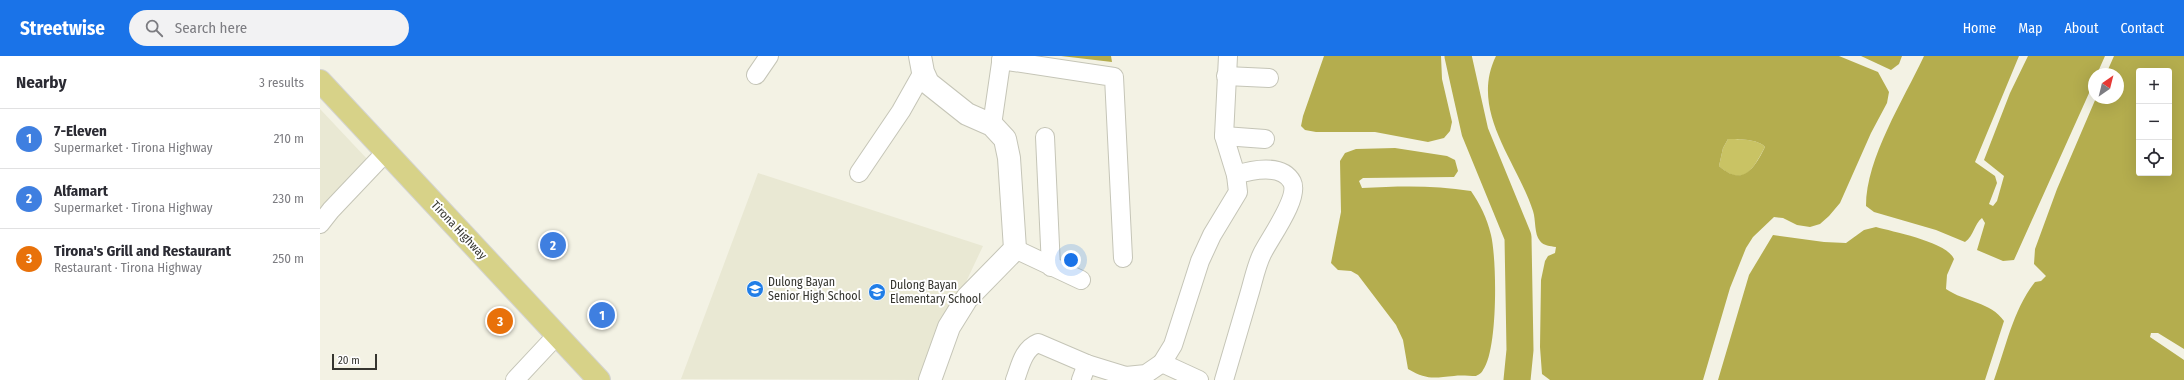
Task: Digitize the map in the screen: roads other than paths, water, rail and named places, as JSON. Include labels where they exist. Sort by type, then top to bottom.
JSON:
[{"type":"main road","name":"Tirona Highway","points":[[320,80],[599,380]]},
{"type":"street","points":[[756,75],[769,56]]},
{"type":"street","points":[[1015,380],[1026,352],[1030,346],[1038,343],[1084,372],[1136,376],[1146,374],[1162,363],[1172,346],[1200,261],[1212,235],[1238,192],[1236,175],[1224,136],[1228,56]]},
{"type":"street","points":[[992,125],[1001,58],[1114,77],[1123,258]]},
{"type":"street","points":[[921,64],[928,83],[941,95],[967,114],[992,125],[1005,139],[1009,158],[1015,250],[967,298],[949,327],[930,380]]},
{"type":"street","points":[[859,173],[901,111],[921,64]]},
{"type":"street","points":[[1226,76],[1269,78]]},
{"type":"street","points":[[1224,136],[1265,139]]},
{"type":"street","points":[[1045,137],[1051,267]]},
{"type":"street","points":[[320,224],[331,210],[386,152]]},
{"type":"street","points":[[1224,380],[1261,255],[1290,204],[1294,190],[1292,181],[1282,174],[1267,169],[1254,170],[1236,175]]},
{"type":"street","points":[[1015,250],[1081,280]]},
{"type":"street","points":[[515,380],[557,335]]},
{"type":"street","points":[[1162,363],[1199,380]]},
{"type":"waterway","points":[[1458,56],[1475,132],[1518,237],[1520,350],[1517,380]]},
{"type":"place","name":"Alfamart","points":[[553,245]]},
{"type":"place","name":"Dulong Bayan Senior High School","points":[[755,289]]},
{"type":"place","name":"Dulong Bayan Elementary School","points":[[877,292]]},
{"type":"place","name":"7-Eleven","points":[[602,315]]},
{"type":"place","name":"Tirona's Grill and Restaurant","points":[[500,321]]}]
